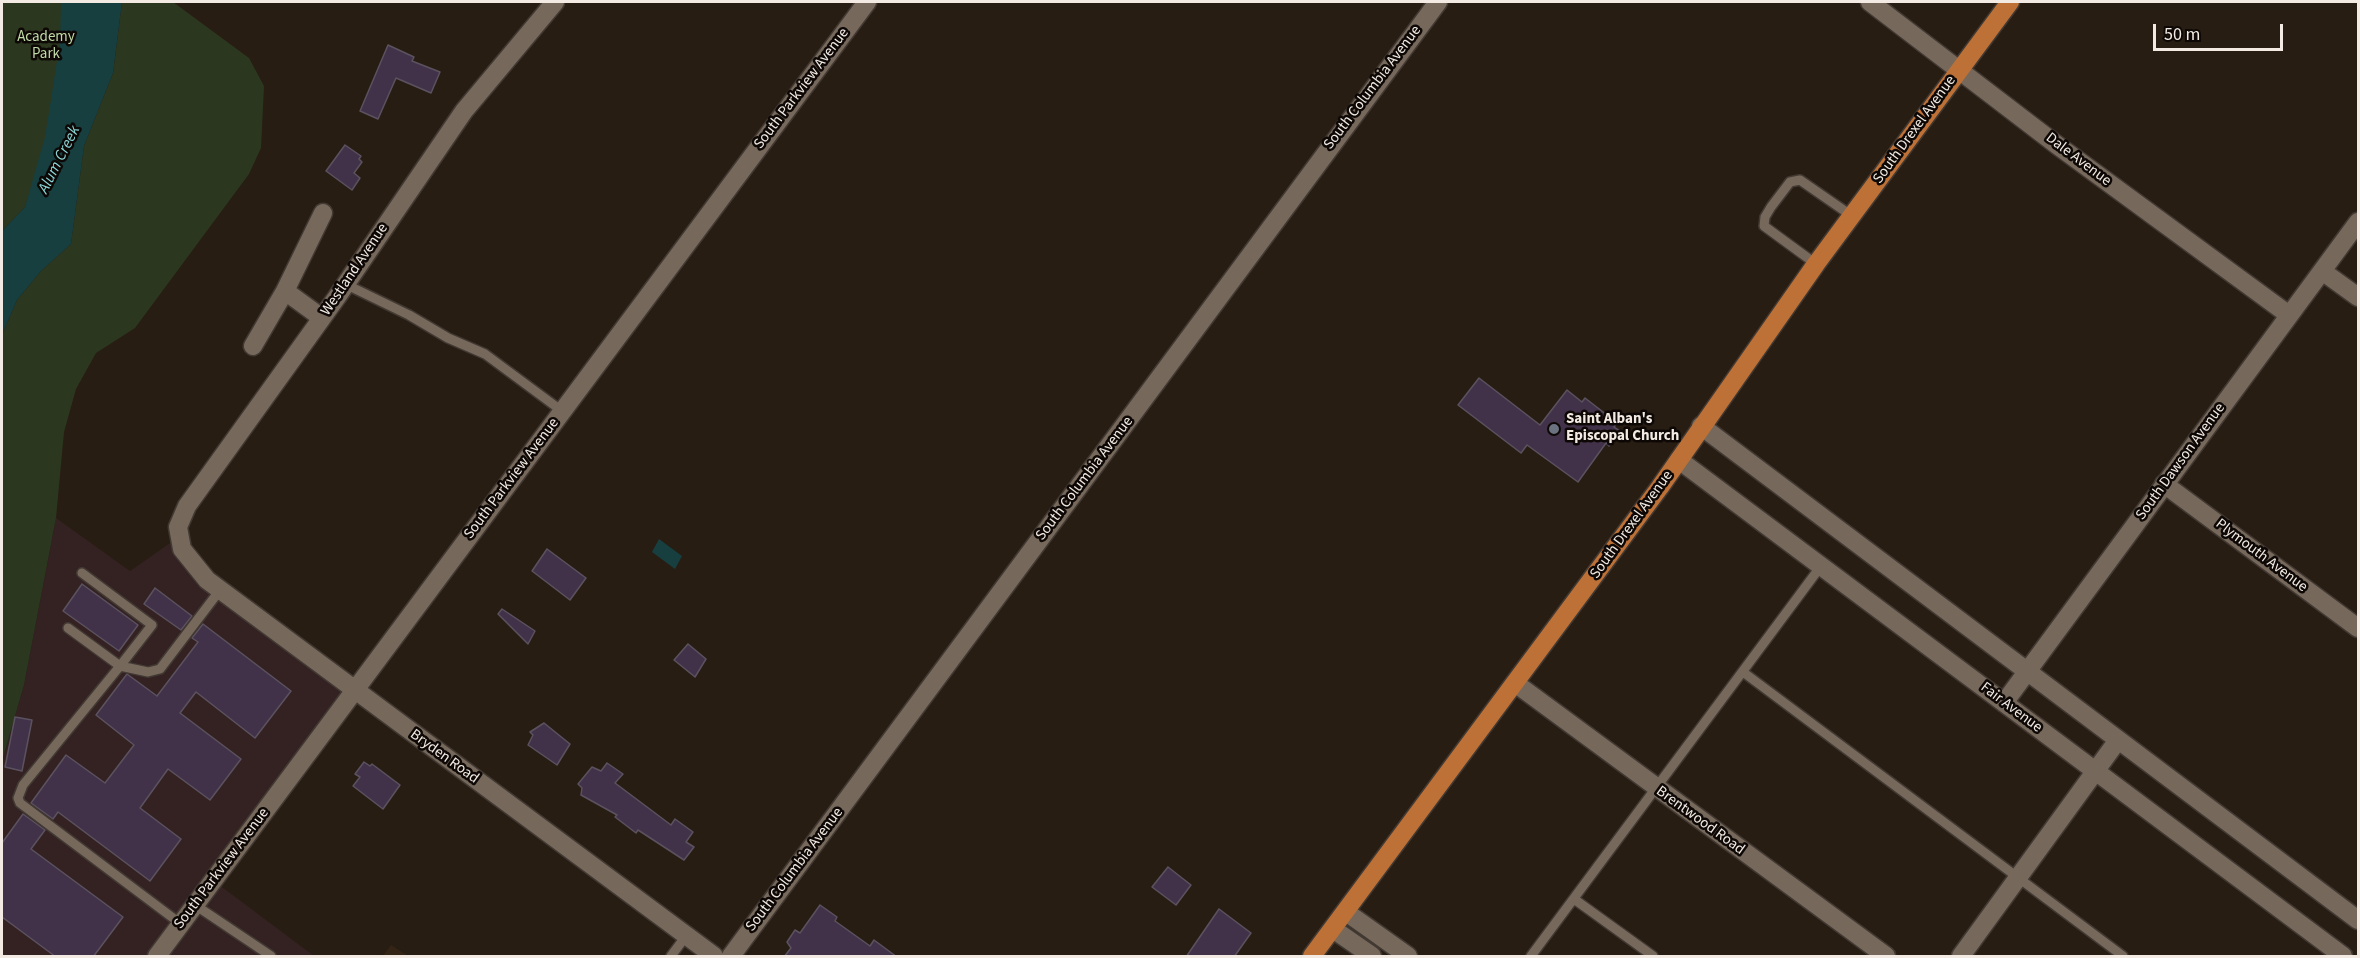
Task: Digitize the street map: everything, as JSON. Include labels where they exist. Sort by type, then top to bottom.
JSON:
[{"type":"main road","name":"South Drexel Avenue","points":[[1312,957],[1679,460],[1816,264],[2010,2]]},
{"type":"street","name":"Westland Avenue","points":[[182,549],[178,527],[187,506],[322,318],[464,111],[555,2]]},
{"type":"street","name":"South Parkview Avenue","points":[[157,957],[867,2]]},
{"type":"street","name":"South Columbia Avenue","points":[[731,957],[1438,2]]},
{"type":"street","name":"Dale Avenue","points":[[1870,2],[2057,145],[2289,315]]},
{"type":"street","points":[[253,346],[285,291],[324,213]]},
{"type":"street","name":"South Dawson Avenue","points":[[2004,703],[2358,222]]},
{"type":"street","points":[[2322,271],[2358,297]]},
{"type":"street","points":[[285,291],[322,318]]},
{"type":"street","points":[[1701,426],[2358,920]]},
{"type":"street","name":"Fair Avenue","points":[[1679,460],[2343,957]]},
{"type":"street","name":"Plymouth Avenue","points":[[2164,484],[2358,628]]},
{"type":"street","name":"Bryden Road","points":[[182,549],[192,565],[220,590],[714,957]]},
{"type":"street","name":"Brentwood Road","points":[[1515,683],[1886,957]]},
{"type":"street","points":[[1961,957],[2118,740]]},
{"type":"street","points":[[1346,912],[1408,957]]},
{"type":"street","points":[[1333,929],[1371,957]]},
{"type":"lane","points":[[1816,264],[1764,226],[1765,217],[1771,207],[1790,182],[1800,180],[1852,216]]},
{"type":"lane","points":[[345,284],[409,315],[448,338],[485,354],[562,411]]},
{"type":"lane","points":[[1531,957],[1821,566]]},
{"type":"lane","points":[[82,573],[152,625],[23,785],[18,798],[20,803],[181,924]]},
{"type":"lane","points":[[68,627],[120,666],[148,672],[164,666],[220,590]]},
{"type":"lane","points":[[1743,672],[2123,957]]},
{"type":"lane","points":[[1574,899],[1653,957]]},
{"type":"lane","points":[[195,905],[271,957]]},
{"type":"lane","points":[[671,957],[686,936]]},
{"type":"shaded area","points":[[56,518],[130,571],[170,543],[353,688],[214,881],[314,956],[2,956],[2,761],[24,685]]},
{"type":"shaded area","points":[[391,945],[408,956],[383,956]]},
{"type":"green space","name":"Academy Park","points":[[2,2],[93,2],[25,207],[2,231]]},
{"type":"green space","points":[[122,2],[173,2],[249,58],[264,86],[261,148],[249,174],[135,328],[96,353],[76,389],[64,432],[56,518],[24,685],[2,761],[2,335],[17,300],[41,271],[71,244],[84,146],[113,73]]},
{"type":"water","name":"Alum Creek","points":[[61,2],[122,2],[113,73],[84,146],[71,244],[41,271],[17,300],[2,335],[2,231],[25,207],[45,137],[60,43]]},
{"type":"water","points":[[659,539],[682,556],[675,569],[652,552]]},
{"type":"building","points":[[388,45],[414,57],[412,61],[440,72],[431,93],[396,78],[378,119],[360,111]]},
{"type":"building","points":[[345,145],[361,156],[359,159],[362,162],[354,173],[360,178],[352,190],[326,171]]},
{"type":"building","name":"Saint Alban's Episcopal Church","points":[[1479,378],[1540,425],[1567,390],[1582,402],[1585,398],[1607,415],[1609,412],[1620,420],[1614,427],[1620,431],[1609,446],[1606,443],[1578,482],[1527,445],[1521,453],[1458,405]]},
{"type":"building","points":[[547,549],[586,578],[570,600],[532,571]]},
{"type":"building","points":[[82,584],[138,625],[119,651],[63,611]]},
{"type":"building","points":[[155,588],[192,616],[181,630],[144,604]]},
{"type":"building","points":[[502,609],[535,631],[528,644],[498,614]]},
{"type":"building","points":[[203,624],[291,691],[255,738],[196,692],[180,713],[241,759],[210,800],[168,769],[140,808],[181,839],[150,881],[58,812],[53,819],[31,803],[66,755],[105,783],[134,745],[96,715],[127,674],[157,696],[198,642],[192,638]]},
{"type":"building","points":[[688,644],[706,659],[695,677],[674,660]]},
{"type":"building","points":[[15,717],[32,720],[22,771],[5,767]]},
{"type":"building","points":[[544,723],[570,744],[557,765],[528,745],[533,735],[530,732]]},
{"type":"building","points":[[364,762],[370,766],[372,764],[400,785],[383,809],[353,786],[360,777],[355,774]]},
{"type":"building","points":[[607,763],[623,774],[615,783],[671,825],[675,819],[693,832],[686,842],[694,847],[684,860],[638,830],[636,833],[615,817],[617,815],[581,795],[582,788],[578,784],[592,767],[601,771]]},
{"type":"building","points":[[23,814],[45,830],[31,849],[123,917],[93,957],[56,957],[2,917],[2,843]]},
{"type":"building","points":[[1168,867],[1191,885],[1176,905],[1152,887]]},
{"type":"building","points":[[820,905],[837,917],[835,921],[870,946],[874,940],[897,957],[784,957],[791,948],[787,942],[795,930],[800,933]]},
{"type":"building","points":[[1219,909],[1251,933],[1234,957],[1186,957]]},
{"type":"place","name":"Saint Alban's Episcopal Church","points":[[1554,429]]}]
